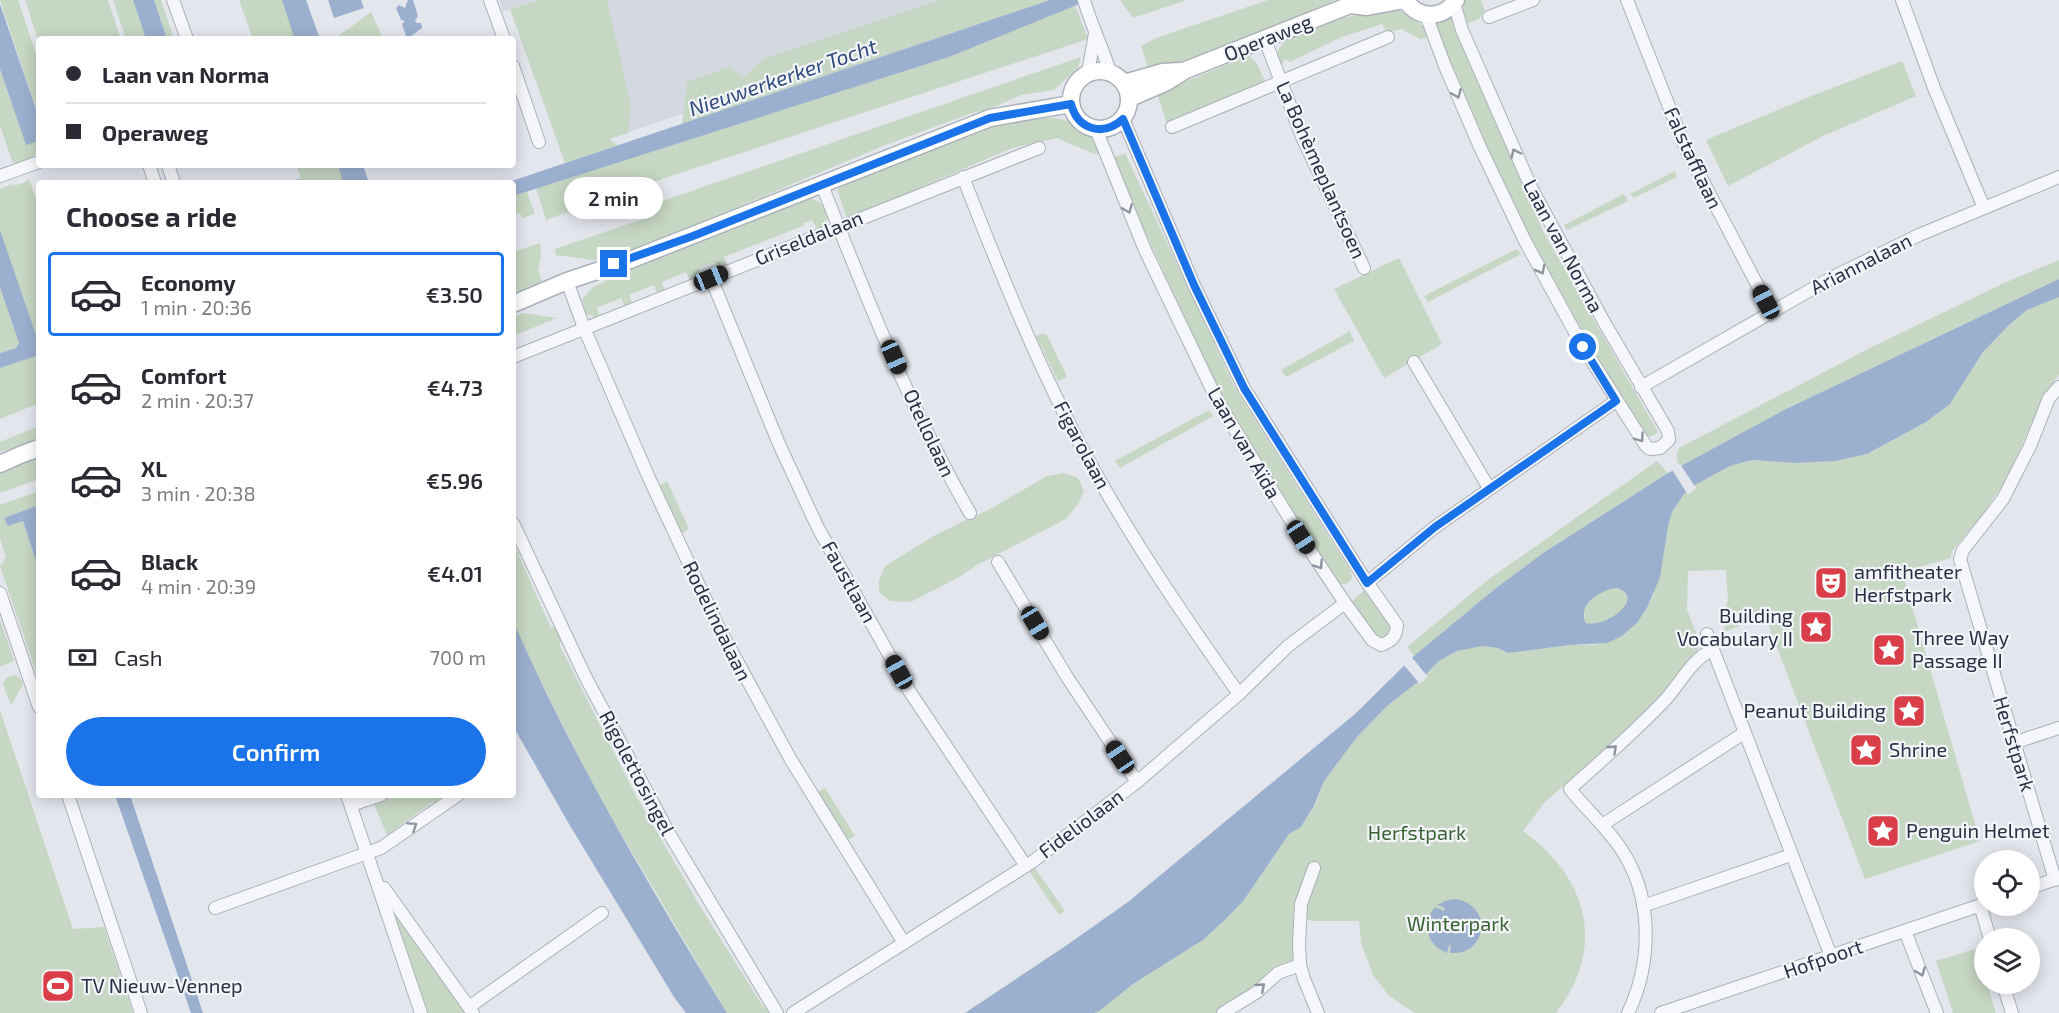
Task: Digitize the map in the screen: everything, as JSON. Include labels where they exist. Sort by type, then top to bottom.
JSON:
[{"type":"main road","name":"Operaweg","points":[[1127,90],[1159,86],[1186,70],[1354,3],[1367,7],[1404,0]]},
{"type":"main road","points":[[1404,0],[1413,10],[1426,15],[1442,13],[1455,2]]},
{"type":"main road","points":[[1110,72],[1127,90],[1129,105],[1123,119],[1109,128],[1096,129],[1084,125],[1078,119],[1071,104],[1074,87],[1088,73],[1110,72]]},
{"type":"main road","points":[[516,309],[630,260],[990,118],[1071,104]]},
{"type":"main road","points":[[516,303],[568,286]]},
{"type":"main road","points":[[0,465],[20,454],[36,449]]},
{"type":"street","points":[[173,0],[186,36]]},
{"type":"street","points":[[490,0],[503,36]]},
{"type":"street","points":[[1490,17],[1533,0]]},
{"type":"street","name":"Falstafflaan","points":[[1627,0],[1685,147],[1771,311]]},
{"type":"street","points":[[1902,0],[1934,88],[1984,207]]},
{"type":"street","name":"Laan van Norma","points":[[1426,15],[1461,105],[1525,241],[1583,347],[1616,401],[1646,446],[1650,449],[1660,448],[1669,440],[1668,431],[1566,255],[1531,187],[1462,30],[1455,2]]},
{"type":"street","points":[[1085,4],[1095,33],[1102,45],[1110,72]]},
{"type":"street","points":[[1088,73],[1095,33]]},
{"type":"street","points":[[1172,127],[1388,37]]},
{"type":"street","name":"La Bohèmeplantsoen","points":[[1265,40],[1303,139],[1365,268]]},
{"type":"street","points":[[516,79],[539,142]]},
{"type":"street","name":"Laan van Aïda","points":[[1096,129],[1145,250],[1218,402],[1301,537],[1345,603],[1372,640],[1381,645],[1389,642],[1395,637],[1397,625],[1367,583],[1244,388],[1194,285],[1123,119]]},
{"type":"street","name":"Griseldalaan","points":[[516,356],[1039,148]]},
{"type":"street","points":[[0,176],[36,163]]},
{"type":"street","name":"Figarolaan","points":[[963,177],[1029,337],[1094,471],[1164,585],[1239,694]]},
{"type":"street","name":"Ariannalaan","points":[[1641,387],[1833,277],[1919,235],[2059,177]]},
{"type":"street","name":"Otellolaan","points":[[822,185],[864,291],[938,453],[970,513]]},
{"type":"street","name":"Faustlaan","points":[[711,278],[779,444],[818,528],[910,692],[1026,866]]},
{"type":"street","name":"Rodelindalaan","points":[[568,286],[649,478],[718,626],[791,760],[904,943]]},
{"type":"street","points":[[1414,362],[1489,488]]},
{"type":"street","name":"Herfstpark","points":[[2057,879],[2013,743],[1960,560],[1963,550],[2003,499],[2030,446],[2049,398],[2059,387]]},
{"type":"street","points":[[1367,583],[1435,527],[1616,401]]},
{"type":"street","name":"Rigolettosingel","points":[[516,529],[585,676],[664,825],[777,1013]]},
{"type":"street","points":[[998,562],[1067,677],[1137,782]]},
{"type":"street","points":[[0,593],[36,698]]},
{"type":"street","name":"Fideliolaan","points":[[793,1013],[1026,866],[1137,782],[1239,694],[1288,646],[1345,603]]},
{"type":"street","points":[[1707,634],[1830,956]]},
{"type":"street","points":[[1628,1013],[1640,983],[1644,960],[1646,939],[1643,906],[1626,856],[1570,789],[1666,699],[1704,654],[1712,650]]},
{"type":"street","points":[[2013,743],[2059,728]]},
{"type":"street","points":[[1602,825],[1744,733]]},
{"type":"street","points":[[69,798],[141,1013]]},
{"type":"street","points":[[215,908],[381,848],[454,798]]},
{"type":"street","points":[[349,800],[421,1013]]},
{"type":"street","points":[[1643,906],[1791,855]]},
{"type":"street","points":[[1314,868],[1301,903],[1300,965],[1318,1013]]},
{"type":"street","points":[[376,877],[471,1010],[602,913]]},
{"type":"street","points":[[2040,885],[2057,879]]},
{"type":"street","name":"Hofpoort","points":[[1661,1013],[1974,907]]},
{"type":"street","points":[[1905,931],[1937,1013]]},
{"type":"street","points":[[1223,1013],[1257,992],[1278,972],[1300,965]]},
{"type":"street","points":[[2006,994],[2012,1013]]},
{"type":"shaded area","points":[[499,0],[540,0],[503,11]]},
{"type":"shaded area","points":[[563,0],[1019,0],[608,139]]},
{"type":"green space","points":[[0,0],[18,0],[36,54],[36,109]]},
{"type":"green space","points":[[25,0],[108,0],[120,36],[37,36]]},
{"type":"green space","points":[[113,0],[133,0],[145,36],[125,36]]},
{"type":"green space","points":[[154,0],[161,0],[173,36],[166,36]]},
{"type":"green space","points":[[239,0],[282,0],[295,36],[252,36]]},
{"type":"green space","points":[[540,0],[607,0],[631,106],[628,133],[609,139],[618,145],[565,163],[510,9]]},
{"type":"green space","points":[[940,0],[1050,0],[682,124],[687,82],[730,67],[743,78],[763,59]]},
{"type":"green space","points":[[1120,0],[1187,0],[1133,18]]},
{"type":"green space","points":[[1268,0],[1335,0],[1193,60],[1148,67],[1141,46],[1156,38]]},
{"type":"green space","points":[[1465,0],[1481,0],[1485,11],[1479,19],[1467,24],[1463,9]]},
{"type":"green space","points":[[1075,5],[1088,39],[668,177],[546,220],[536,188],[949,57]]},
{"type":"green space","points":[[1386,8],[1412,17],[1430,37],[1420,39],[1401,29],[1388,33],[1382,24],[1342,37],[1290,62],[1285,59],[1281,65],[1278,50],[1286,40],[1343,18]]},
{"type":"green space","points":[[371,12],[382,36],[338,36]]},
{"type":"green space","points":[[1452,17],[1543,231],[1658,432],[1654,435],[1647,437],[1640,435],[1530,237],[1468,109],[1435,24]]},
{"type":"green space","points":[[1249,56],[1256,62],[1266,83],[1167,124],[1157,93]]},
{"type":"green space","points":[[1081,57],[1078,68],[1054,90],[1021,95],[985,111],[975,112],[883,146],[607,262],[556,255],[555,249],[643,219],[639,209]]},
{"type":"green space","points":[[1902,61],[1916,96],[1823,136],[1728,186],[1706,140]]},
{"type":"green space","points":[[0,69],[26,144],[36,142],[36,158],[16,164],[12,161],[0,126]]},
{"type":"green space","points":[[1051,118],[1067,121],[1081,128],[1102,153],[1094,154],[1057,138],[1012,148],[847,219],[837,189],[977,130],[1000,124]]},
{"type":"green space","points":[[1125,153],[1234,386],[1351,572],[1352,578],[1347,583],[1340,584],[1335,581],[1223,399],[1111,159]]},
{"type":"green space","points":[[297,168],[339,168],[342,180],[295,180],[301,178]]},
{"type":"green space","points":[[1675,171],[1677,177],[1634,198],[1630,194]]},
{"type":"green space","points":[[29,179],[36,199],[36,341],[0,353],[0,189],[12,184],[13,186]]},
{"type":"green space","points":[[527,192],[535,214],[522,218],[520,213],[516,214],[516,195]]},
{"type":"green space","points":[[1624,194],[1628,201],[1567,230],[1564,225]]},
{"type":"green space","points":[[811,199],[823,204],[829,216],[823,228],[818,230],[812,220],[804,223],[805,225],[724,257],[728,266],[718,270],[715,262],[699,268],[702,276],[690,281],[686,272],[662,282],[665,291],[657,294],[654,285],[629,295],[633,304],[625,307],[621,298],[597,308],[600,317],[597,318],[585,313],[582,299],[593,287],[643,263]]},
{"type":"green space","points":[[540,243],[541,255],[538,271],[543,284],[516,295],[516,251]]},
{"type":"green space","points":[[1517,249],[1521,254],[1428,302],[1424,296]]},
{"type":"green space","points":[[1399,258],[1442,344],[1384,378],[1334,289]]},
{"type":"green space","points":[[2059,260],[2059,279],[1784,410],[1680,467],[1677,458],[1679,448],[1868,349],[2002,284]]},
{"type":"green space","name":"Herfstpark","points":[[2059,297],[2059,374],[2041,403],[2006,480],[1983,514],[1952,551],[1951,558],[1902,572],[1980,841],[1865,879],[1765,616],[1721,633],[1728,622],[1722,618],[1728,600],[1726,570],[1688,571],[1687,610],[1700,643],[1697,652],[1648,710],[1544,803],[1523,831],[1563,870],[1575,892],[1583,915],[1585,939],[1582,963],[1572,988],[1556,1013],[1415,1013],[1389,996],[1373,975],[1361,943],[1359,921],[1313,921],[1297,918],[1295,962],[1280,967],[1252,990],[1216,1013],[1094,1013],[1133,984],[1203,940],[1227,918],[1244,900],[1289,834],[1301,827],[1315,806],[1324,781],[1357,737],[1387,706],[1418,682],[1439,661],[1457,651],[1482,645],[1509,653],[1570,645],[1594,645],[1622,636],[1637,623],[1653,596],[1672,512],[1684,494],[1695,485],[1730,466],[1752,460],[1795,463],[1835,461],[1867,454],[1926,422],[1950,404],[1983,352],[2010,324],[2027,310]]},
{"type":"green space","points":[[523,313],[557,318],[516,335],[516,316]]},
{"type":"green space","points":[[1350,331],[1354,341],[1286,377],[1281,370]]},
{"type":"green space","points":[[1043,333],[1047,335],[1067,377],[1058,381],[1036,336]]},
{"type":"green space","points":[[36,356],[36,404],[0,419],[0,368]]},
{"type":"green space","points":[[1209,410],[1213,416],[1120,468],[1115,461]]},
{"type":"green space","points":[[36,427],[36,440],[0,452],[0,442]]},
{"type":"green space","points":[[36,457],[36,480],[0,493],[0,474]]},
{"type":"green space","points":[[1657,461],[1668,473],[1543,553],[1496,588],[1414,656],[1407,647],[1489,579]]},
{"type":"green space","points":[[1064,473],[1078,478],[1084,491],[1078,504],[1066,519],[911,602],[890,601],[879,592],[879,580],[885,566],[937,534],[990,509],[1047,476]]},
{"type":"green space","points":[[667,481],[689,529],[682,533],[660,485]]},
{"type":"green space","points":[[36,492],[36,506],[4,518],[23,521],[36,561],[36,672],[0,566],[6,557],[0,538],[0,505]]},
{"type":"green space","points":[[516,549],[551,628],[555,627],[561,642],[559,644],[635,794],[700,906],[764,1008],[767,1006],[771,1013],[727,1013],[597,793],[516,629]]},
{"type":"green space","points":[[1617,588],[1625,593],[1627,598],[1626,605],[1621,611],[1604,621],[1586,623],[1584,613],[1588,603],[1607,590]]},
{"type":"green space","points":[[1366,589],[1390,626],[1390,635],[1382,639],[1350,603]]},
{"type":"green space","points":[[0,619],[14,661],[0,667]]},
{"type":"green space","points":[[14,675],[20,678],[23,684],[11,706],[3,684],[6,678]]},
{"type":"green space","points":[[0,710],[73,929],[104,927],[133,1013],[0,1013]]},
{"type":"green space","points":[[825,788],[855,836],[847,840],[818,792]]},
{"type":"green space","points":[[386,798],[446,798],[438,805],[433,802],[387,835],[373,802]]},
{"type":"green space","points":[[1034,867],[1065,911],[1059,915],[1029,871]]},
{"type":"green space","points":[[391,907],[468,1013],[428,1013]]},
{"type":"green space","points":[[1974,949],[1974,994],[1990,994],[1996,1013],[1953,1013],[1936,961]]},
{"type":"water","points":[[133,0],[154,0],[166,36],[145,36]]},
{"type":"water","points":[[282,0],[306,0],[319,36],[294,36]]},
{"type":"water","points":[[328,0],[361,0],[364,8],[334,18]]},
{"type":"water","points":[[408,0],[413,0],[418,16],[415,21],[421,23],[422,28],[411,36],[406,36],[402,24],[405,21],[401,20],[396,8],[399,5],[405,8]]},
{"type":"water","points":[[1050,0],[1089,0],[949,57],[516,195],[515,180]]},
{"type":"water","points":[[0,4],[36,109],[36,142],[26,145],[0,69]]},
{"type":"water","points":[[339,168],[364,168],[368,180],[342,180]]},
{"type":"water","points":[[0,230],[36,335],[36,356],[0,368],[0,353],[16,348],[19,343],[0,287]]},
{"type":"water","points":[[2059,279],[2059,297],[2027,310],[2010,324],[1983,352],[1950,404],[1926,422],[1867,454],[1835,461],[1795,463],[1752,460],[1730,466],[1695,485],[1684,494],[1672,512],[1660,577],[1647,608],[1637,623],[1622,636],[1607,643],[1508,653],[1498,648],[1482,646],[1457,651],[1439,661],[1418,682],[1387,706],[1357,737],[1324,781],[1314,806],[1301,827],[1289,834],[1244,900],[1227,918],[1203,940],[1133,984],[1099,1011],[1094,1013],[965,1013],[1128,902],[1355,714],[1414,656],[1496,588],[1543,553],[1668,473],[1784,410]],"holes":[[[1617,588],[1625,593],[1627,598],[1625,605],[1613,617],[1604,621],[1586,623],[1585,608],[1592,599]]]},
{"type":"water","points":[[36,506],[36,561],[23,521],[8,526],[4,518]]},
{"type":"water","points":[[516,628],[561,722],[613,821],[727,1013],[686,1013],[674,997],[569,824],[517,733]]},
{"type":"water","points":[[116,798],[131,798],[203,1013],[191,1013]]},
{"type":"water","points":[[1454,899],[1467,903],[1475,910],[1480,919],[1481,929],[1479,938],[1473,946],[1463,952],[1450,953],[1451,945],[1449,945],[1447,953],[1435,945],[1427,927],[1435,907],[1444,911],[1445,908],[1437,905]]},
{"type":"pier","points":[[1680,464],[1696,488],[1688,495],[1671,468]]},
{"type":"pier","points":[[1410,655],[1428,677],[1420,684],[1402,663]]},
{"type":"place","name":"amfitheater Herfstpark","points":[[1831,583]]},
{"type":"place","name":"Building Vocabulary II","points":[[1816,627]]},
{"type":"place","name":"Three Way Passage II","points":[[1889,650]]},
{"type":"place","name":"Peanut Building","points":[[1909,711]]},
{"type":"place","name":"Shrine","points":[[1866,750]]},
{"type":"place","name":"Penguin Helmet","points":[[1883,831]]},
{"type":"place","name":"TV Nieuw-Vennep","points":[[58,986]]},
{"type":"route","points":[[614,264],[693,236],[990,118],[1071,104],[1078,119],[1092,129],[1109,128],[1117,125],[1123,119],[1194,285],[1244,388],[1367,583],[1435,527],[1616,401],[1583,347]]},
{"type":"water label","name":"Nieuwerkerker Tocht","points":[[783,78]]},
{"type":"park label","name":"Winterpark","points":[[1458,924]]}]
